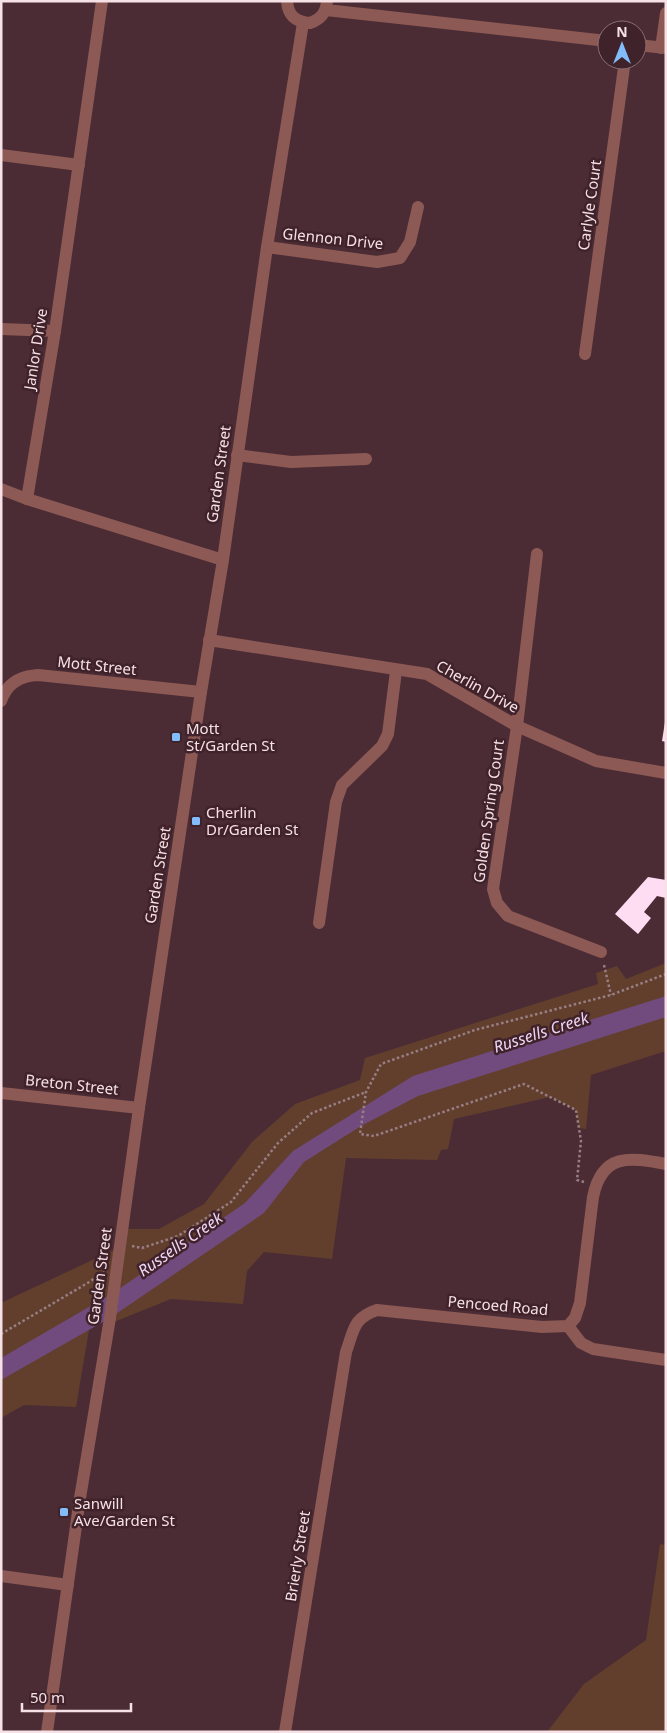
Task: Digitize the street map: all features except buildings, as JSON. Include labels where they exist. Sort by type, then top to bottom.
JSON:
[{"type":"street","name":"Janlor Drive","points":[[27,499],[55,331],[102,1]]},
{"type":"street","points":[[284,2],[291,16],[303,23],[317,20],[322,16],[326,5],[597,41]]},
{"type":"street","points":[[647,46],[664,48],[666,13]]},
{"type":"street","name":"Garden Street","points":[[47,1732],[80,1498],[114,1292],[139,1108],[201,692],[223,560],[267,247],[303,23]]},
{"type":"street","name":"Carlyle Court","points":[[585,354],[625,70]]},
{"type":"street","points":[[1,155],[79,165]]},
{"type":"street","name":"Glennon Drive","points":[[267,247],[377,262],[400,258],[410,242],[418,207]]},
{"type":"street","points":[[1,329],[55,331]]},
{"type":"street","points":[[237,455],[291,462],[366,459]]},
{"type":"street","points":[[1,489],[27,499],[223,560]]},
{"type":"street","name":"Golden Spring Court","points":[[537,554],[517,726],[493,889],[497,903],[508,916],[601,952]]},
{"type":"street","name":"Cherlin Drive","points":[[210,640],[396,671],[426,674],[517,726],[596,761],[666,773]]},
{"type":"street","points":[[319,923],[336,802],[342,785],[382,746],[388,734],[396,671]]},
{"type":"street","name":"Mott Street","points":[[1,701],[14,682],[27,676],[38,675],[201,692]]},
{"type":"street","name":"Breton Street","points":[[1,1093],[139,1108]]},
{"type":"street","points":[[595,1184],[607,1167],[617,1160],[644,1160],[666,1164]]},
{"type":"street","name":"Pencoed Road","points":[[341,1386],[346,1352],[356,1322],[365,1314],[377,1310],[542,1327],[568,1326],[575,1318],[580,1303],[595,1184]]},
{"type":"street","points":[[568,1326],[581,1342],[593,1349],[666,1360]]},
{"type":"street","name":"Brierly Street","points":[[286,1732],[341,1386]]},
{"type":"street","points":[[1,1576],[68,1585]]},
{"type":"path","points":[[601,952],[611,995]]},
{"type":"path","points":[[595,1184],[576,1180],[581,1141],[576,1110],[524,1084],[374,1136],[360,1134],[366,1092],[382,1064],[475,1030],[611,995],[666,974]]},
{"type":"path","points":[[1,1334],[91,1281],[129,1246],[142,1248],[178,1236],[232,1202],[278,1143],[312,1112],[366,1092]]},
{"type":"shaded area","points":[[666,963],[666,1051],[591,1075],[586,1129],[579,1128],[576,1110],[550,1097],[454,1119],[448,1149],[441,1150],[437,1160],[346,1158],[332,1259],[264,1252],[247,1271],[243,1304],[171,1299],[109,1324],[112,1307],[90,1324],[76,1407],[24,1405],[1,1418],[1,1303],[120,1247],[122,1229],[159,1229],[204,1204],[252,1142],[295,1104],[360,1080],[365,1058],[598,984],[596,973],[617,966],[626,979]]},
{"type":"shaded area","points":[[666,996],[666,1017],[418,1096],[361,1126],[304,1162],[264,1213],[110,1318],[1,1380],[1,1358],[113,1293],[245,1203],[293,1151],[413,1076]]},
{"type":"shaded area","points":[[660,1544],[666,1545],[666,1732],[547,1732],[584,1684],[646,1640]]},
{"type":"place","name":"Mott St/Garden St","points":[[176,737]]},
{"type":"place","name":"Cherlin Dr/Garden St","points":[[196,821]]},
{"type":"place","name":"Sanwill Ave/Garden St","points":[[64,1512]]},
{"type":"water label","name":"Russells Creek","points":[[541,1032]]},
{"type":"water label","name":"Russells Creek","points":[[180,1244]]}]
